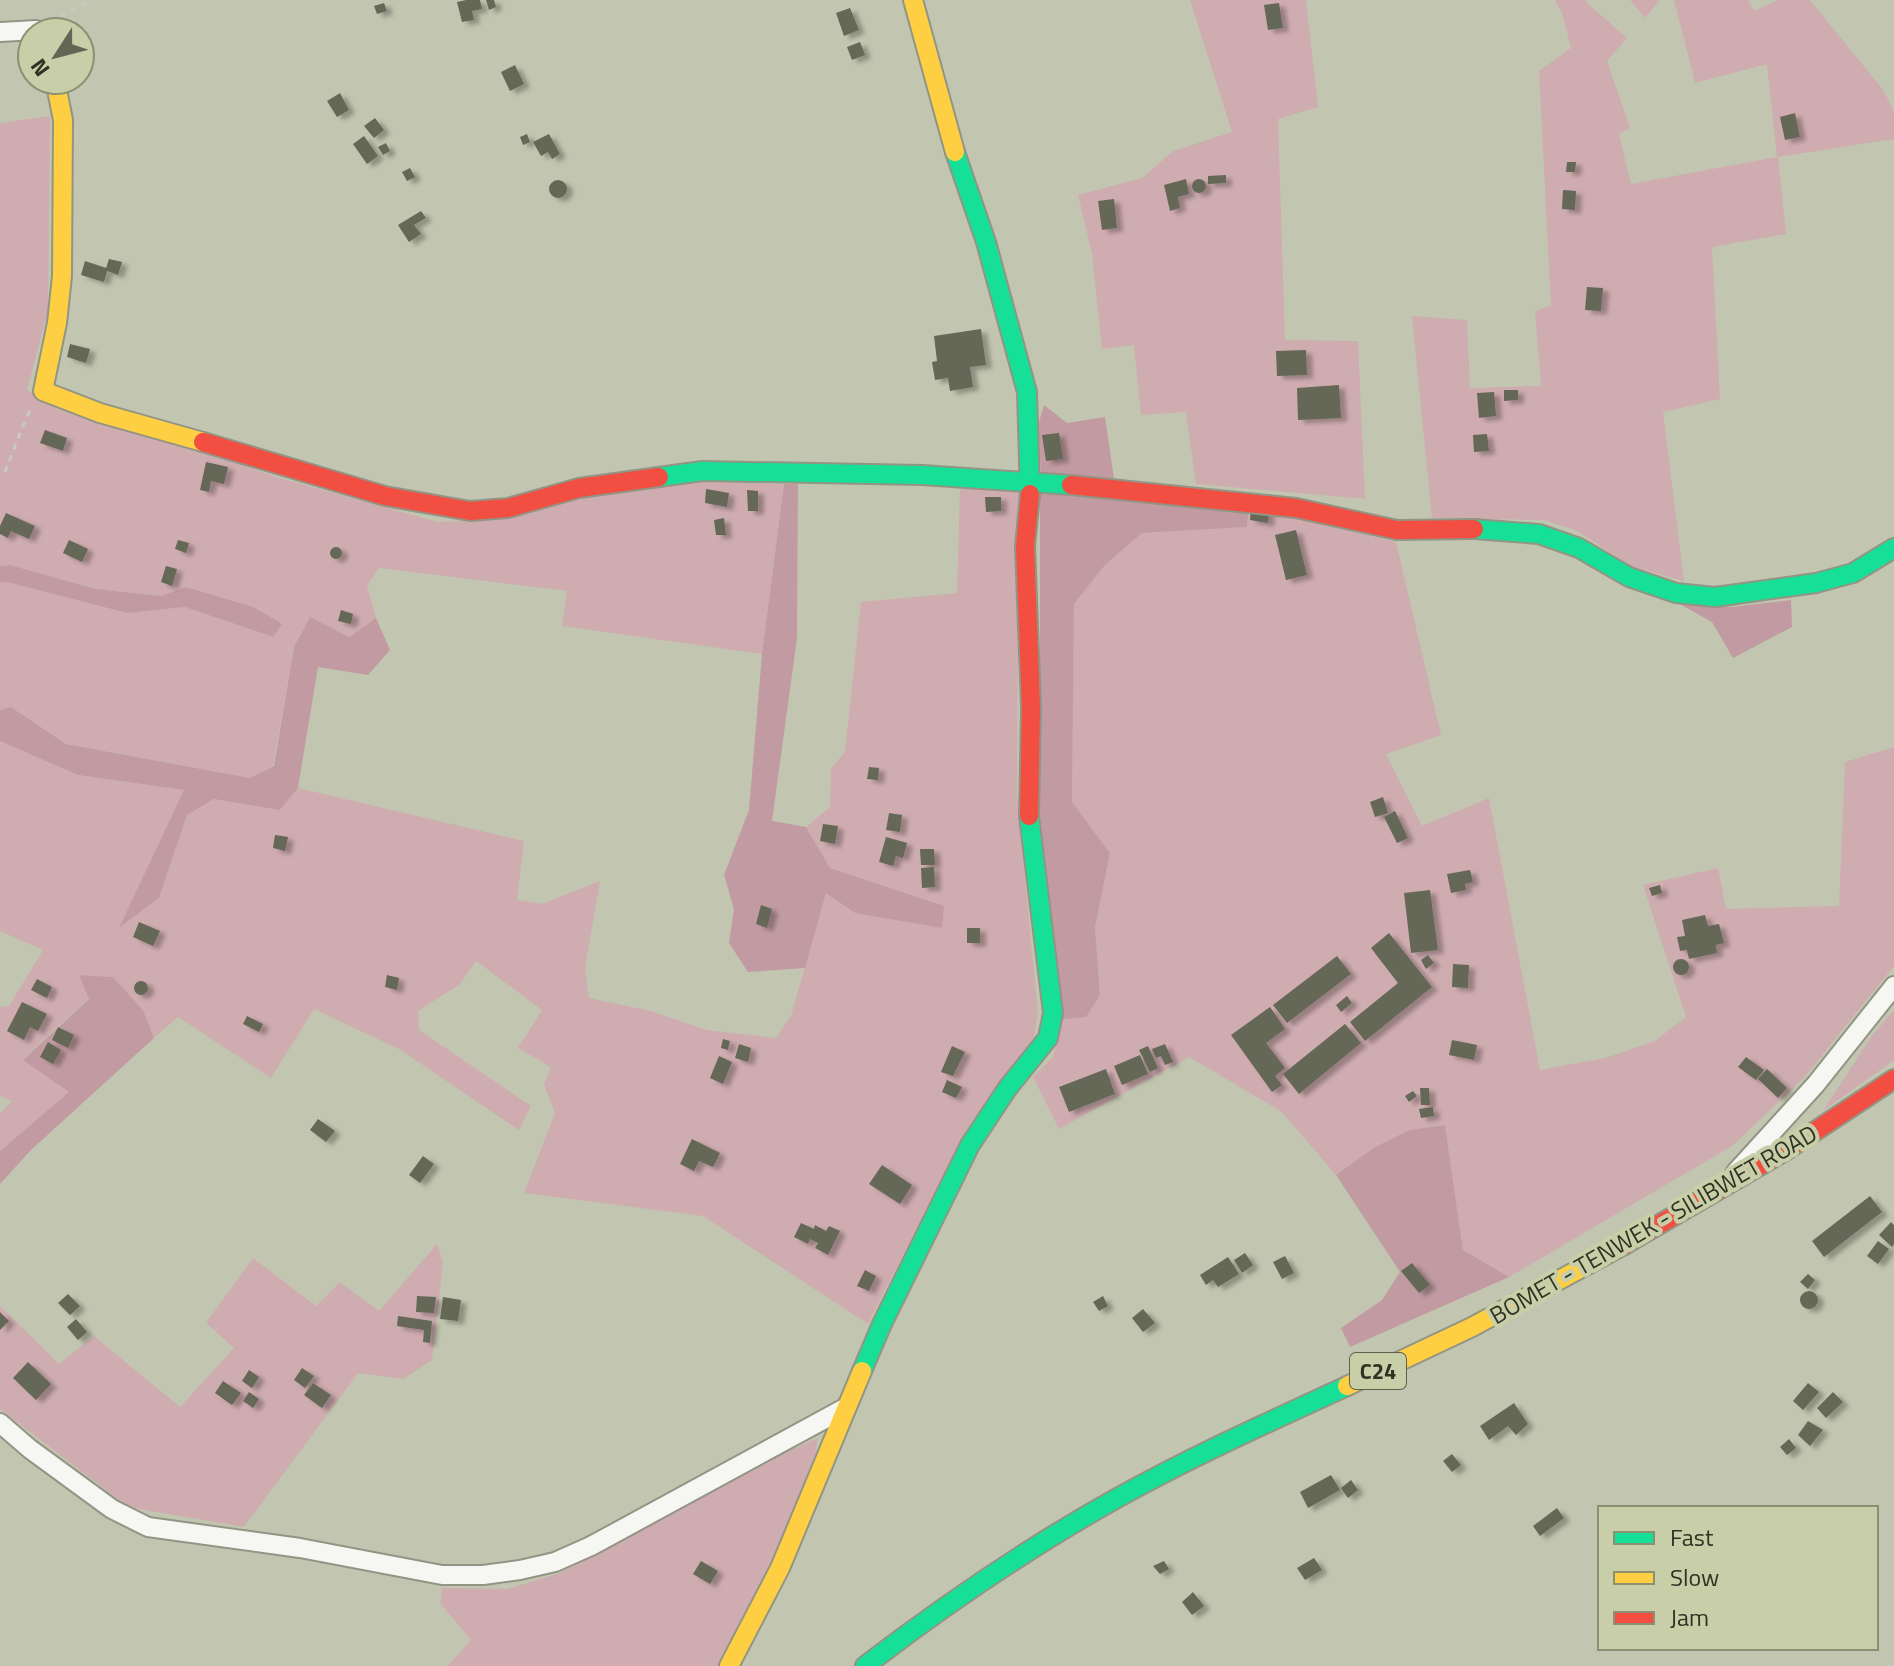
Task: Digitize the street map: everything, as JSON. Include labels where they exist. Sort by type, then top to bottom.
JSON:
[{"type":"street","points":[[729,1666],[780,1568],[882,1324],[970,1145],[1007,1089],[1048,1038],[1053,1013],[1029,815],[1031,707],[1025,546],[1031,483],[1027,392],[986,242],[948,133],[913,0]]},
{"type":"street","points":[[58,96],[63,120],[62,276],[57,323],[43,391],[100,413],[398,499],[470,511],[508,508],[579,488],[702,471],[922,475],[1152,492],[1282,506],[1397,530],[1474,529],[1539,534],[1579,548],[1629,577],[1676,593],[1715,597],[1816,583],[1853,573],[1894,548]]},
{"type":"street","points":[[1721,1190],[1816,1084],[1894,986]]},
{"type":"street","name":"BOMET - TENWEK - SILIBWET ROAD","points":[[865,1666],[970,1589],[1067,1527],[1165,1472],[1525,1300],[1721,1190],[1894,1079]]},
{"type":"street","points":[[0,1423],[112,1509],[148,1527],[300,1548],[442,1575],[483,1575],[555,1562],[591,1546],[845,1408]]},
{"type":"path","points":[[64,16],[92,0]]},
{"type":"path","points":[[5,472],[26,418],[43,391]]},
{"type":"shaded area","points":[[1190,0],[1306,0],[1318,107],[1278,119],[1285,340],[1358,341],[1365,499],[1196,484],[1186,412],[1141,415],[1134,345],[1102,349],[1092,254],[1078,195],[1142,178],[1173,151],[1232,132]]},
{"type":"shaded area","points":[[1555,0],[1588,0],[1585,1],[1627,38],[1607,61],[1630,128],[1619,134],[1631,184],[1777,157],[1767,64],[1695,83],[1674,0],[1748,0],[1754,11],[1779,0],[1810,0],[1884,91],[1894,112],[1894,139],[1778,157],[1786,234],[1712,247],[1720,399],[1663,412],[1684,581],[1633,567],[1577,531],[1544,520],[1432,518],[1412,316],[1467,320],[1470,388],[1541,386],[1535,311],[1551,306],[1539,71],[1571,48],[1562,13]]},
{"type":"shaded area","points":[[1630,0],[1660,0],[1645,18]]},
{"type":"shaded area","points":[[50,116],[48,311],[27,390],[88,419],[157,435],[280,478],[438,522],[506,519],[580,497],[703,482],[784,484],[762,654],[562,626],[567,591],[379,568],[367,585],[376,618],[349,637],[310,617],[294,647],[273,766],[250,778],[66,744],[11,707],[0,710],[0,582],[127,613],[185,607],[272,637],[187,587],[161,596],[96,589],[10,565],[0,566],[0,123]]},
{"type":"shaded area","points":[[1044,405],[1067,423],[1105,417],[1114,479],[1041,473],[1037,429]]},
{"type":"shaded area","points":[[784,484],[798,484],[797,638],[772,821],[806,827],[830,868],[944,906],[942,928],[855,913],[826,893],[805,968],[748,972],[729,943],[734,909],[724,875],[749,810],[762,654]]},
{"type":"shaded area","points":[[960,487],[1019,492],[1017,794],[1038,1014],[1033,1041],[970,1124],[868,1324],[703,1216],[524,1193],[555,1113],[544,1085],[551,1067],[518,1048],[542,1010],[476,961],[460,984],[418,1011],[419,1030],[531,1106],[519,1130],[399,1049],[314,1009],[271,1078],[178,1017],[154,1038],[143,1010],[113,977],[80,975],[89,998],[23,1059],[70,1092],[0,1151],[0,1114],[12,1101],[0,1096],[0,1007],[9,1006],[43,950],[0,931],[0,741],[78,775],[184,790],[121,927],[159,898],[187,815],[214,799],[280,810],[298,788],[524,841],[517,900],[542,904],[600,881],[585,968],[589,998],[651,1011],[707,1030],[776,1038],[791,1016],[826,893],[855,913],[942,927],[944,906],[830,868],[806,827],[830,807],[831,768],[845,752],[861,602],[957,593]]},
{"type":"shaded area","points":[[1040,491],[1249,507],[1247,527],[1142,533],[1105,565],[1074,604],[1072,802],[1110,853],[1095,928],[1100,995],[1086,1017],[1062,1019],[1040,817]]},
{"type":"shaded area","points":[[1249,507],[1396,542],[1441,735],[1386,754],[1422,826],[1489,798],[1540,1070],[1605,1058],[1655,1041],[1686,1017],[1643,885],[1718,868],[1726,909],[1839,906],[1845,762],[1894,747],[1894,966],[1803,1079],[1732,1146],[1509,1277],[1463,1250],[1445,1125],[1409,1130],[1375,1147],[1336,1175],[1282,1112],[1189,1057],[1059,1129],[1033,1077],[1053,1057],[1062,1019],[1100,994],[1095,929],[1110,853],[1072,802],[1074,604],[1105,565],[1142,533],[1247,527]]},
{"type":"shaded area","points":[[10,565],[96,589],[161,596],[186,587],[253,607],[282,624],[273,637],[185,607],[127,613],[0,582],[0,566]]},
{"type":"shaded area","points":[[1791,600],[1792,627],[1733,658],[1712,622],[1676,602],[1731,607]]},
{"type":"shaded area","points":[[310,617],[349,637],[376,618],[390,650],[368,675],[318,667],[298,788],[280,810],[214,799],[187,815],[159,898],[119,928],[184,790],[78,775],[0,741],[0,710],[11,707],[66,744],[250,778],[274,766],[294,647]]},
{"type":"shaded area","points":[[79,975],[113,977],[143,1010],[154,1038],[31,1150],[0,1184],[0,1151],[69,1092],[23,1060],[89,999]]},
{"type":"shaded area","points":[[1894,1010],[1894,1060],[1823,1111],[1871,1037]]},
{"type":"shaded area","points":[[1445,1125],[1463,1250],[1509,1277],[1350,1347],[1341,1328],[1382,1300],[1400,1272],[1336,1175],[1375,1147],[1409,1130]]},
{"type":"shaded area","points":[[437,1244],[443,1262],[432,1360],[403,1379],[358,1373],[244,1527],[128,1507],[0,1409],[0,1306],[59,1364],[94,1336],[180,1407],[234,1348],[206,1323],[253,1258],[316,1306],[340,1282],[379,1311]]},
{"type":"shaded area","points":[[818,1438],[814,1463],[760,1589],[721,1666],[448,1666],[471,1640],[440,1603],[442,1588],[507,1589],[560,1573],[769,1460]]},
{"type":"building","points":[[480,0],[482,9],[472,11],[474,20],[462,22],[457,2]]},
{"type":"building","points":[[486,0],[494,0],[496,7],[489,10]]},
{"type":"building","points":[[384,3],[387,11],[377,14],[374,6]]},
{"type":"building","points":[[1279,3],[1283,28],[1268,30],[1264,5]]},
{"type":"building","points":[[850,8],[859,30],[844,36],[836,13]]},
{"type":"building","points":[[860,42],[865,55],[852,60],[847,47]]},
{"type":"building","points":[[515,65],[524,84],[510,91],[501,72]]},
{"type":"building","points":[[340,93],[349,110],[337,117],[327,101]]},
{"type":"building","points":[[1795,113],[1800,137],[1785,140],[1780,117]]},
{"type":"building","points":[[375,118],[384,130],[374,138],[364,126]]},
{"type":"building","points":[[527,134],[530,142],[523,145],[520,137]]},
{"type":"building","points":[[549,134],[560,154],[552,159],[548,152],[541,156],[533,142]]},
{"type":"building","points":[[364,136],[378,156],[367,164],[353,144]]},
{"type":"building","points":[[386,143],[390,151],[383,155],[378,147]]},
{"type":"building","points":[[1567,162],[1576,162],[1575,172],[1566,172]]},
{"type":"building","points":[[410,168],[415,177],[407,181],[402,172]]},
{"type":"building","points":[[1226,175],[1226,183],[1208,184],[1208,176]]},
{"type":"building","points":[[1186,179],[1189,194],[1178,197],[1180,208],[1170,211],[1164,185]]},
{"type":"building","points":[[1199,179],[1206,186],[1199,193],[1192,186]]},
{"type":"building","points":[[558,180],[567,189],[558,198],[549,189]]},
{"type":"building","points":[[1563,190],[1576,191],[1575,210],[1562,209]]},
{"type":"building","points":[[1114,199],[1117,228],[1102,230],[1098,201]]},
{"type":"building","points":[[421,211],[426,218],[414,225],[421,234],[409,242],[398,225]]},
{"type":"building","points":[[109,259],[122,262],[118,275],[107,271],[104,282],[81,275],[85,261],[106,268]]},
{"type":"building","points":[[1587,287],[1603,288],[1601,311],[1585,310]]},
{"type":"building","points":[[981,329],[986,365],[970,367],[973,387],[950,391],[948,378],[935,380],[932,362],[937,361],[934,336]]},
{"type":"building","points":[[70,344],[90,349],[86,363],[67,357]]},
{"type":"building","points":[[1306,350],[1307,375],[1277,376],[1276,351]]},
{"type":"building","points":[[1339,385],[1341,418],[1298,420],[1297,388]]},
{"type":"building","points":[[1504,390],[1518,390],[1518,400],[1504,401]]},
{"type":"building","points":[[1494,392],[1496,416],[1479,418],[1477,393]]},
{"type":"building","points":[[45,430],[67,438],[63,451],[40,443]]},
{"type":"building","points":[[1059,433],[1063,459],[1046,461],[1042,435]]},
{"type":"building","points":[[1487,434],[1489,451],[1474,452],[1473,435]]},
{"type":"building","points":[[206,462],[228,467],[224,484],[211,481],[209,492],[200,490]]},
{"type":"building","points":[[706,489],[729,493],[727,507],[705,503]]},
{"type":"building","points":[[747,490],[758,491],[758,511],[748,511]]},
{"type":"building","points":[[985,497],[1001,497],[1001,511],[986,512]]},
{"type":"building","points":[[1251,509],[1269,511],[1268,523],[1250,520]]},
{"type":"building","points":[[6,513],[35,526],[29,539],[11,531],[8,538],[0,534]]},
{"type":"building","points":[[724,518],[726,535],[716,535],[714,520]]},
{"type":"building","points":[[1296,530],[1307,575],[1286,580],[1275,535]]},
{"type":"building","points":[[69,540],[88,549],[82,562],[63,553]]},
{"type":"building","points":[[178,540],[189,543],[186,553],[175,549]]},
{"type":"building","points":[[336,547],[342,553],[336,559],[330,553]]},
{"type":"building","points":[[166,566],[177,569],[172,586],[161,582]]},
{"type":"building","points":[[341,610],[353,614],[351,624],[338,621]]},
{"type":"building","points":[[869,767],[879,768],[878,780],[867,779]]},
{"type":"building","points":[[1383,797],[1388,813],[1375,817],[1370,802]]},
{"type":"building","points":[[1395,811],[1408,838],[1397,843],[1384,817]]},
{"type":"building","points":[[889,813],[902,815],[900,832],[886,830]]},
{"type":"building","points":[[823,824],[838,826],[835,844],[820,841]]},
{"type":"building","points":[[275,835],[288,837],[285,851],[273,848]]},
{"type":"building","points":[[886,837],[907,843],[903,858],[896,856],[893,866],[879,862]]},
{"type":"building","points":[[920,849],[934,849],[935,865],[921,865]]},
{"type":"building","points":[[934,867],[935,887],[922,888],[921,868]]},
{"type":"building","points":[[1470,870],[1473,882],[1465,884],[1466,890],[1451,893],[1447,874]]},
{"type":"building","points":[[1660,885],[1662,893],[1652,896],[1649,888]]},
{"type":"building","points":[[1430,890],[1438,950],[1411,953],[1404,893]]},
{"type":"building","points":[[761,905],[772,909],[767,928],[756,924]]},
{"type":"building","points":[[1705,915],[1708,926],[1719,924],[1724,943],[1716,945],[1717,953],[1689,959],[1687,950],[1680,951],[1677,937],[1685,936],[1682,920]]},
{"type":"building","points":[[139,922],[160,931],[153,946],[133,937]]},
{"type":"building","points":[[967,928],[980,928],[980,943],[967,943]]},
{"type":"building","points":[[1389,933],[1432,987],[1365,1041],[1350,1022],[1398,983],[1371,948]]},
{"type":"building","points":[[1428,955],[1434,963],[1426,969],[1421,960]]},
{"type":"building","points":[[1337,956],[1351,974],[1287,1023],[1273,1005]]},
{"type":"building","points":[[1678,959],[1684,959],[1689,967],[1687,973],[1678,975],[1673,970],[1673,964]]},
{"type":"building","points":[[1453,964],[1469,965],[1468,988],[1452,987]]},
{"type":"building","points":[[387,975],[399,978],[397,990],[385,987]]},
{"type":"building","points":[[37,979],[52,987],[47,998],[31,990]]},
{"type":"building","points":[[141,981],[148,988],[141,995],[134,988]]},
{"type":"building","points":[[1347,996],[1352,1003],[1341,1012],[1336,1005]]},
{"type":"building","points":[[22,1002],[47,1014],[38,1031],[30,1027],[24,1040],[7,1031]]},
{"type":"building","points":[[1270,1007],[1285,1029],[1266,1043],[1285,1068],[1275,1076],[1282,1085],[1272,1092],[1231,1035]]},
{"type":"building","points":[[247,1016],[263,1024],[259,1032],[243,1024]]},
{"type":"building","points":[[1345,1024],[1361,1043],[1299,1094],[1283,1074]]},
{"type":"building","points":[[58,1027],[74,1035],[68,1048],[52,1040]]},
{"type":"building","points":[[723,1039],[730,1041],[728,1050],[721,1048]]},
{"type":"building","points":[[1452,1040],[1477,1045],[1474,1060],[1449,1055]]},
{"type":"building","points":[[48,1042],[61,1050],[53,1064],[40,1057]]},
{"type":"building","points":[[739,1044],[751,1048],[748,1062],[735,1058]]},
{"type":"building","points":[[1165,1044],[1173,1062],[1165,1065],[1161,1056],[1156,1058],[1152,1049]]},
{"type":"building","points":[[952,1046],[965,1052],[953,1076],[941,1072]]},
{"type":"building","points":[[1148,1046],[1158,1068],[1150,1072],[1139,1050]]},
{"type":"building","points":[[1140,1055],[1148,1074],[1122,1085],[1114,1066]]},
{"type":"building","points":[[719,1056],[732,1062],[723,1084],[710,1078]]},
{"type":"building","points":[[1746,1057],[1764,1070],[1756,1080],[1738,1067]]},
{"type":"building","points":[[1106,1069],[1115,1094],[1069,1112],[1059,1087]]},
{"type":"building","points":[[1767,1069],[1787,1088],[1778,1098],[1758,1079]]},
{"type":"building","points":[[947,1080],[962,1087],[956,1098],[942,1092]]},
{"type":"building","points":[[1420,1088],[1429,1088],[1430,1105],[1421,1105]]},
{"type":"building","points":[[1413,1091],[1417,1096],[1409,1102],[1405,1096]]},
{"type":"building","points":[[1433,1107],[1434,1116],[1421,1118],[1419,1109]]},
{"type":"building","points":[[318,1119],[335,1131],[326,1142],[310,1130]]},
{"type":"building","points":[[692,1139],[720,1153],[713,1167],[699,1161],[694,1171],[680,1164]]},
{"type":"building","points":[[423,1156],[434,1164],[420,1183],[409,1175]]},
{"type":"building","points":[[882,1165],[912,1185],[900,1204],[869,1184]]},
{"type":"building","points":[[1870,1196],[1882,1212],[1824,1257],[1812,1241]]},
{"type":"building","points":[[1891,1222],[1894,1225],[1892,1247],[1879,1235]]},
{"type":"building","points":[[801,1223],[814,1229],[815,1225],[826,1231],[829,1226],[840,1231],[828,1255],[815,1248],[818,1243],[810,1239],[808,1244],[794,1237]]},
{"type":"building","points":[[1878,1241],[1889,1249],[1878,1264],[1867,1256]]},
{"type":"building","points":[[1245,1253],[1253,1265],[1242,1273],[1234,1260]]},
{"type":"building","points":[[1285,1256],[1294,1273],[1282,1279],[1273,1262]]},
{"type":"building","points":[[1228,1257],[1239,1274],[1218,1287],[1213,1280],[1206,1285],[1200,1275]]},
{"type":"building","points":[[1412,1263],[1430,1285],[1419,1293],[1401,1271]]},
{"type":"building","points":[[865,1270],[876,1276],[869,1291],[857,1286]]},
{"type":"building","points":[[1808,1274],[1815,1280],[1808,1289],[1800,1282]]},
{"type":"building","points":[[1809,1291],[1818,1300],[1809,1309],[1800,1300]]},
{"type":"building","points":[[68,1294],[80,1306],[70,1315],[58,1303]]},
{"type":"building","points":[[417,1296],[436,1297],[434,1313],[416,1312]]},
{"type":"building","points":[[1103,1296],[1108,1306],[1099,1311],[1093,1302]]},
{"type":"building","points":[[443,1297],[461,1300],[458,1321],[440,1319]]},
{"type":"building","points":[[1143,1309],[1155,1323],[1143,1332],[1132,1318]]},
{"type":"building","points":[[0,1312],[9,1321],[0,1330]]},
{"type":"building","points":[[398,1316],[432,1321],[430,1343],[423,1342],[424,1330],[397,1326]]},
{"type":"building","points":[[76,1319],[87,1332],[78,1340],[67,1327]]},
{"type":"building","points":[[28,1362],[51,1384],[36,1400],[13,1378]]},
{"type":"building","points":[[302,1368],[314,1376],[305,1388],[294,1380]]},
{"type":"building","points":[[249,1370],[259,1377],[252,1388],[242,1381]]},
{"type":"building","points":[[223,1381],[241,1393],[232,1405],[215,1393]]},
{"type":"building","points":[[313,1383],[331,1395],[322,1408],[304,1395]]},
{"type":"building","points":[[1808,1383],[1819,1392],[1803,1410],[1793,1401]]},
{"type":"building","points":[[249,1392],[259,1399],[253,1408],[243,1401]]},
{"type":"building","points":[[1833,1392],[1843,1402],[1826,1418],[1817,1408]]},
{"type":"building","points":[[1514,1403],[1528,1424],[1516,1435],[1508,1426],[1489,1440],[1480,1426]]},
{"type":"building","points":[[1808,1421],[1823,1430],[1810,1446],[1798,1435]]},
{"type":"building","points":[[1789,1439],[1796,1448],[1787,1455],[1780,1447]]},
{"type":"building","points":[[1452,1454],[1461,1465],[1452,1472],[1443,1461]]},
{"type":"building","points":[[1331,1475],[1340,1490],[1308,1508],[1300,1492]]},
{"type":"building","points":[[1351,1480],[1358,1490],[1348,1498],[1341,1488]]},
{"type":"building","points":[[1557,1508],[1564,1518],[1540,1536],[1533,1526]]},
{"type":"building","points":[[1314,1558],[1322,1570],[1305,1580],[1297,1568]]},
{"type":"building","points":[[701,1561],[718,1571],[710,1584],[693,1574]]},
{"type":"building","points":[[1164,1561],[1169,1569],[1160,1574],[1153,1566]]},
{"type":"building","points":[[1193,1592],[1204,1606],[1192,1615],[1182,1602]]},
{"type":"traffic: fast","points":[[955,152],[986,242],[1027,392],[1030,494]]},
{"type":"traffic: fast","points":[[659,477],[702,471],[922,475],[1071,485]]},
{"type":"traffic: fast","points":[[1474,529],[1539,534],[1579,548],[1629,577],[1676,593],[1715,597],[1816,583],[1853,573],[1894,548]]},
{"type":"traffic: fast","points":[[862,1371],[970,1145],[1007,1089],[1048,1038],[1053,1013],[1029,816]]},
{"type":"traffic: fast","points":[[865,1666],[974,1587],[1087,1515],[1188,1461],[1347,1386]]},
{"type":"traffic: slow","points":[[913,0],[955,152]]},
{"type":"traffic: slow","points":[[58,96],[63,120],[62,276],[57,323],[43,391],[100,413],[203,442]]},
{"type":"traffic: slow","points":[[1347,1386],[1472,1327],[1624,1245]]},
{"type":"traffic: slow","points":[[729,1666],[780,1568],[862,1371]]},
{"type":"traffic: jam","points":[[203,442],[385,496],[470,511],[508,508],[579,488],[659,477]]},
{"type":"traffic: jam","points":[[1071,485],[1296,508],[1397,530],[1474,529]]},
{"type":"traffic: jam","points":[[1029,816],[1031,707],[1025,546],[1030,494]]},
{"type":"traffic: jam","points":[[1624,1245],[1785,1151],[1894,1079]]}]
